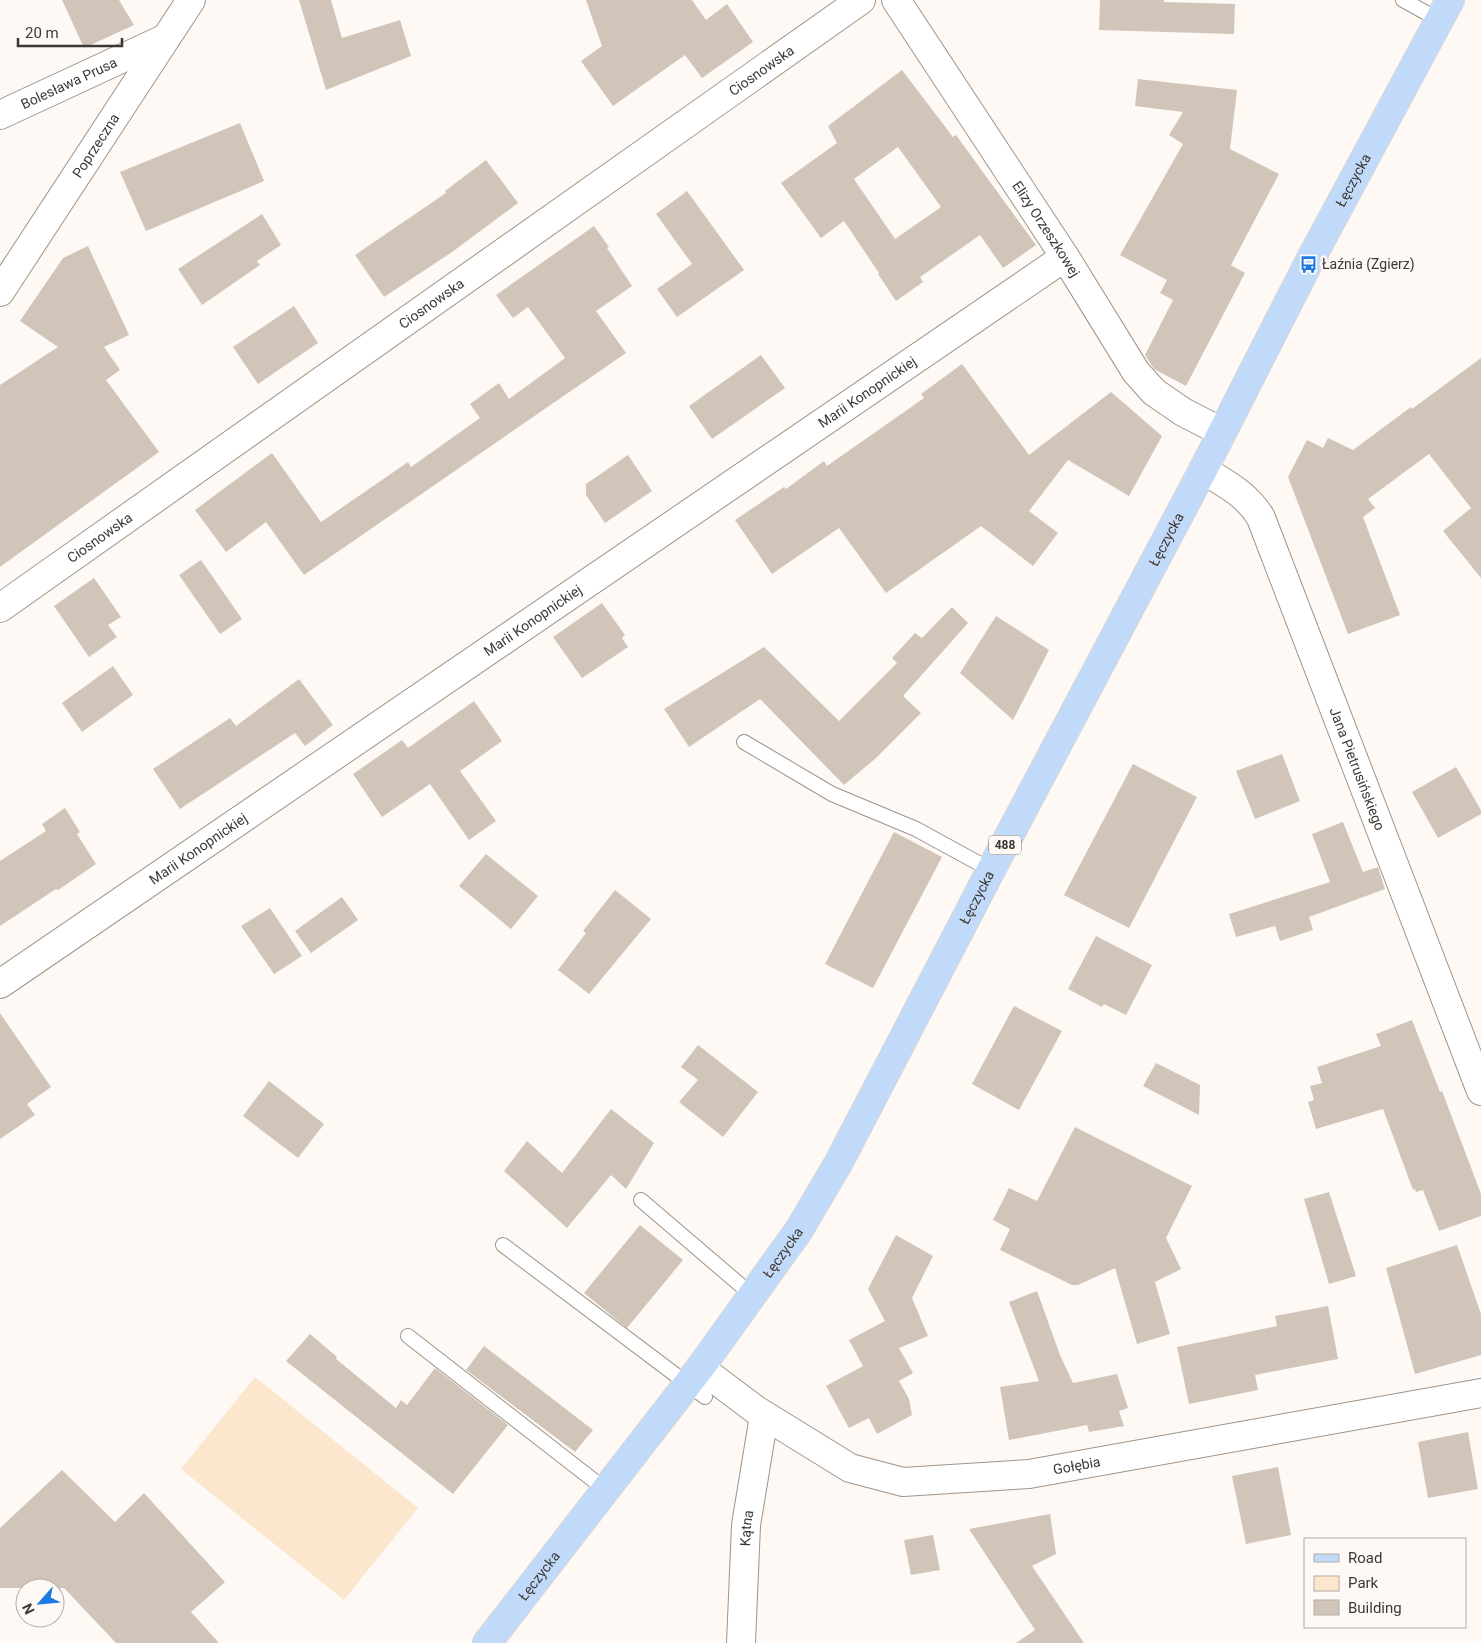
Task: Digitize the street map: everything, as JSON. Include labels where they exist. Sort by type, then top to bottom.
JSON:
[{"type":"main road","name":"Łęczycka","points":[[487,1643],[606,1490],[698,1383],[752,1295],[799,1230],[839,1162],[1203,470],[1308,264],[1444,10]]},
{"type":"street","name":"Poprzeczna","points":[[0,292],[191,0]]},
{"type":"street","name":"Ciosnowska","points":[[0,608],[861,0]]},
{"type":"street","name":"Elizy Orzeszkowej","points":[[896,0],[1065,258],[1136,372],[1154,392],[1183,412],[1222,432]]},
{"type":"street","name":"Bolesława Prusa","points":[[0,115],[166,38]]},
{"type":"street","name":"Marii Konopnickiej","points":[[0,984],[1065,258]]},
{"type":"street","name":"Jana Pietrusińskiego","points":[[1203,470],[1238,492],[1255,507],[1261,518],[1481,1091]]},
{"type":"street","name":"Gołębia","points":[[698,1383],[764,1416],[850,1468],[903,1482],[1029,1474],[1481,1393]]},
{"type":"street","name":"Kątna","points":[[741,1643],[746,1525],[764,1416]]},
{"type":"lane","points":[[1403,0],[1444,10]]},
{"type":"lane","points":[[744,742],[832,794],[916,829],[992,870]]},
{"type":"lane","points":[[640,1200],[752,1295]]},
{"type":"lane","points":[[503,1245],[698,1383]]},
{"type":"lane","points":[[408,1336],[606,1490]]},
{"type":"green space","points":[[255,1377],[418,1508],[344,1600],[181,1469]]},
{"type":"building","points":[[62,0],[119,0],[134,25],[84,48]]},
{"type":"building","points":[[299,0],[331,0],[342,38],[400,20],[411,56],[326,90]]},
{"type":"building","points":[[586,0],[692,0],[706,20],[727,4],[753,42],[702,78],[685,55],[613,106],[581,61],[602,46]]},
{"type":"building","points":[[1100,0],[1164,0],[1164,2],[1235,4],[1234,34],[1099,30]]},
{"type":"building","points":[[902,70],[953,137],[956,135],[1036,245],[1003,268],[980,235],[920,277],[923,282],[896,301],[844,221],[821,238],[781,183],[837,143],[828,126]],"holes":[[[898,147],[941,207],[895,239],[854,179]]]},
{"type":"building","points":[[1138,79],[1237,90],[1230,149],[1279,174],[1231,265],[1245,273],[1186,386],[1154,369],[1145,355],[1173,300],[1160,293],[1167,280],[1120,255],[1183,144],[1169,135],[1183,112],[1135,106]]},
{"type":"building","points":[[240,123],[264,181],[146,231],[120,172]]},
{"type":"building","points":[[486,160],[518,203],[452,252],[384,297],[355,255],[446,193],[445,191]]},
{"type":"building","points":[[687,191],[744,270],[677,317],[657,289],[692,264],[656,214]]},
{"type":"building","points":[[262,214],[281,245],[257,261],[260,265],[202,305],[178,269]]},
{"type":"building","points":[[594,226],[632,286],[596,311],[626,353],[304,575],[266,522],[226,552],[195,510],[272,453],[321,522],[408,462],[411,467],[480,418],[470,404],[499,383],[509,399],[565,358],[528,307],[513,318],[496,295]]},
{"type":"building","points":[[88,246],[129,335],[104,347],[120,370],[106,380],[159,452],[0,567],[0,385],[58,347],[20,321],[63,258]]},
{"type":"building","points":[[294,306],[318,343],[258,384],[233,347]]},
{"type":"building","points":[[761,355],[785,388],[712,439],[689,406]]},
{"type":"building","points":[[1481,358],[1481,578],[1443,531],[1471,508],[1429,454],[1368,499],[1375,508],[1363,517],[1400,615],[1348,634],[1288,477],[1307,440],[1323,448],[1328,438],[1353,450]]},
{"type":"building","points":[[962,364],[1029,455],[1111,392],[1162,436],[1129,496],[1068,460],[1029,511],[1058,533],[1033,566],[981,526],[886,593],[839,528],[772,574],[735,520],[784,487],[786,489],[824,461],[827,466],[924,398],[921,394]]},
{"type":"building","points":[[628,455],[652,491],[605,523],[586,495],[586,484]]},
{"type":"building","points":[[201,560],[242,619],[220,634],[179,575]]},
{"type":"building","points":[[94,578],[121,617],[108,625],[117,637],[89,657],[54,606]]},
{"type":"building","points":[[602,603],[625,635],[622,638],[628,647],[582,678],[553,637]]},
{"type":"building","points":[[952,607],[968,623],[903,696],[921,713],[876,758],[844,785],[760,699],[689,747],[664,709],[764,647],[839,721],[897,663],[892,658],[915,633],[922,638]]},
{"type":"building","points":[[996,616],[1049,650],[1013,720],[960,673]]},
{"type":"building","points":[[113,666],[133,695],[82,732],[62,703]]},
{"type":"building","points":[[299,679],[333,725],[305,746],[295,733],[180,809],[153,769],[230,718],[236,726]]},
{"type":"building","points":[[474,701],[502,741],[460,771],[496,821],[469,840],[430,784],[382,817],[353,774],[402,740],[408,748]]},
{"type":"building","points":[[1282,754],[1300,801],[1255,819],[1236,771]]},
{"type":"building","points":[[1133,764],[1197,797],[1129,928],[1064,895]]},
{"type":"building","points":[[1456,767],[1481,810],[1481,814],[1438,838],[1412,792]]},
{"type":"building","points":[[65,808],[80,832],[77,834],[96,864],[0,926],[0,861],[46,831],[42,824]]},
{"type":"building","points":[[1343,822],[1363,872],[1378,867],[1385,889],[1309,917],[1313,930],[1280,941],[1275,926],[1236,937],[1229,914],[1330,882],[1312,834]]},
{"type":"building","points":[[894,832],[942,857],[873,988],[825,964]]},
{"type":"building","points":[[486,854],[538,896],[511,929],[459,886]]},
{"type":"building","points":[[615,890],[651,919],[589,994],[558,970],[586,933],[583,931]]},
{"type":"building","points":[[342,897],[358,920],[311,953],[295,931]]},
{"type":"building","points":[[270,908],[302,956],[274,974],[241,926]]},
{"type":"building","points":[[1096,936],[1152,965],[1126,1015],[1104,1004],[1102,1007],[1068,989]]},
{"type":"building","points":[[1014,1006],[1062,1031],[1019,1110],[972,1084]]},
{"type":"building","points":[[0,1013],[51,1087],[27,1104],[35,1115],[0,1139]]},
{"type":"building","points":[[1412,1020],[1440,1092],[1442,1091],[1481,1194],[1481,1216],[1439,1231],[1423,1190],[1416,1192],[1415,1189],[1413,1190],[1383,1109],[1316,1129],[1308,1102],[1314,1100],[1310,1086],[1322,1083],[1317,1067],[1381,1046],[1376,1034]]},
{"type":"building","points":[[698,1045],[758,1092],[723,1137],[679,1102],[698,1080],[681,1067]]},
{"type":"building","points":[[1156,1063],[1200,1085],[1199,1115],[1143,1086]]},
{"type":"building","points":[[269,1081],[324,1124],[298,1158],[243,1116]]},
{"type":"building","points":[[611,1109],[654,1143],[626,1189],[611,1175],[567,1228],[504,1171],[527,1141],[562,1173]]},
{"type":"building","points":[[1075,1127],[1192,1186],[1166,1238],[1181,1269],[1155,1282],[1170,1334],[1137,1344],[1115,1268],[1078,1285],[1072,1285],[1000,1250],[1010,1229],[993,1220],[1009,1188],[1037,1201]]},
{"type":"building","points":[[1329,1192],[1356,1276],[1329,1284],[1304,1199]]},
{"type":"building","points":[[640,1225],[683,1260],[627,1328],[584,1293]]},
{"type":"building","points":[[896,1235],[933,1256],[912,1298],[928,1336],[899,1348],[913,1373],[899,1381],[909,1399],[912,1415],[877,1434],[869,1418],[849,1428],[826,1386],[863,1366],[849,1340],[885,1321],[868,1289]]},
{"type":"building","points":[[1457,1245],[1481,1314],[1481,1355],[1415,1374],[1386,1268]]},
{"type":"building","points":[[1037,1291],[1060,1355],[1073,1383],[1117,1374],[1128,1408],[1119,1411],[1124,1426],[1089,1432],[1087,1425],[1009,1440],[1000,1387],[1039,1381],[1009,1302]]},
{"type":"building","points":[[1328,1306],[1338,1359],[1255,1375],[1258,1390],[1189,1404],[1177,1347],[1277,1326],[1275,1316]]},
{"type":"building","points":[[310,1334],[337,1357],[336,1359],[396,1408],[401,1400],[407,1405],[435,1368],[508,1425],[453,1494],[286,1361]]},
{"type":"building","points":[[484,1346],[593,1430],[575,1452],[466,1370]]},
{"type":"building","points":[[1468,1432],[1478,1489],[1428,1498],[1418,1442]]},
{"type":"building","points":[[1278,1467],[1291,1535],[1246,1544],[1232,1476]]},
{"type":"building","points":[[62,1470],[115,1522],[144,1493],[225,1582],[191,1612],[219,1643],[116,1643],[65,1589],[65,1578],[15,1578],[15,1588],[0,1588],[0,1528]]},
{"type":"building","points":[[1050,1514],[1056,1554],[1032,1566],[1084,1643],[1016,1643],[1035,1630],[969,1529]]},
{"type":"building","points":[[933,1535],[940,1570],[911,1575],[904,1540]]},
{"type":"place","name":"Łaźnia (Zgierz)","points":[[1308,264]]}]
